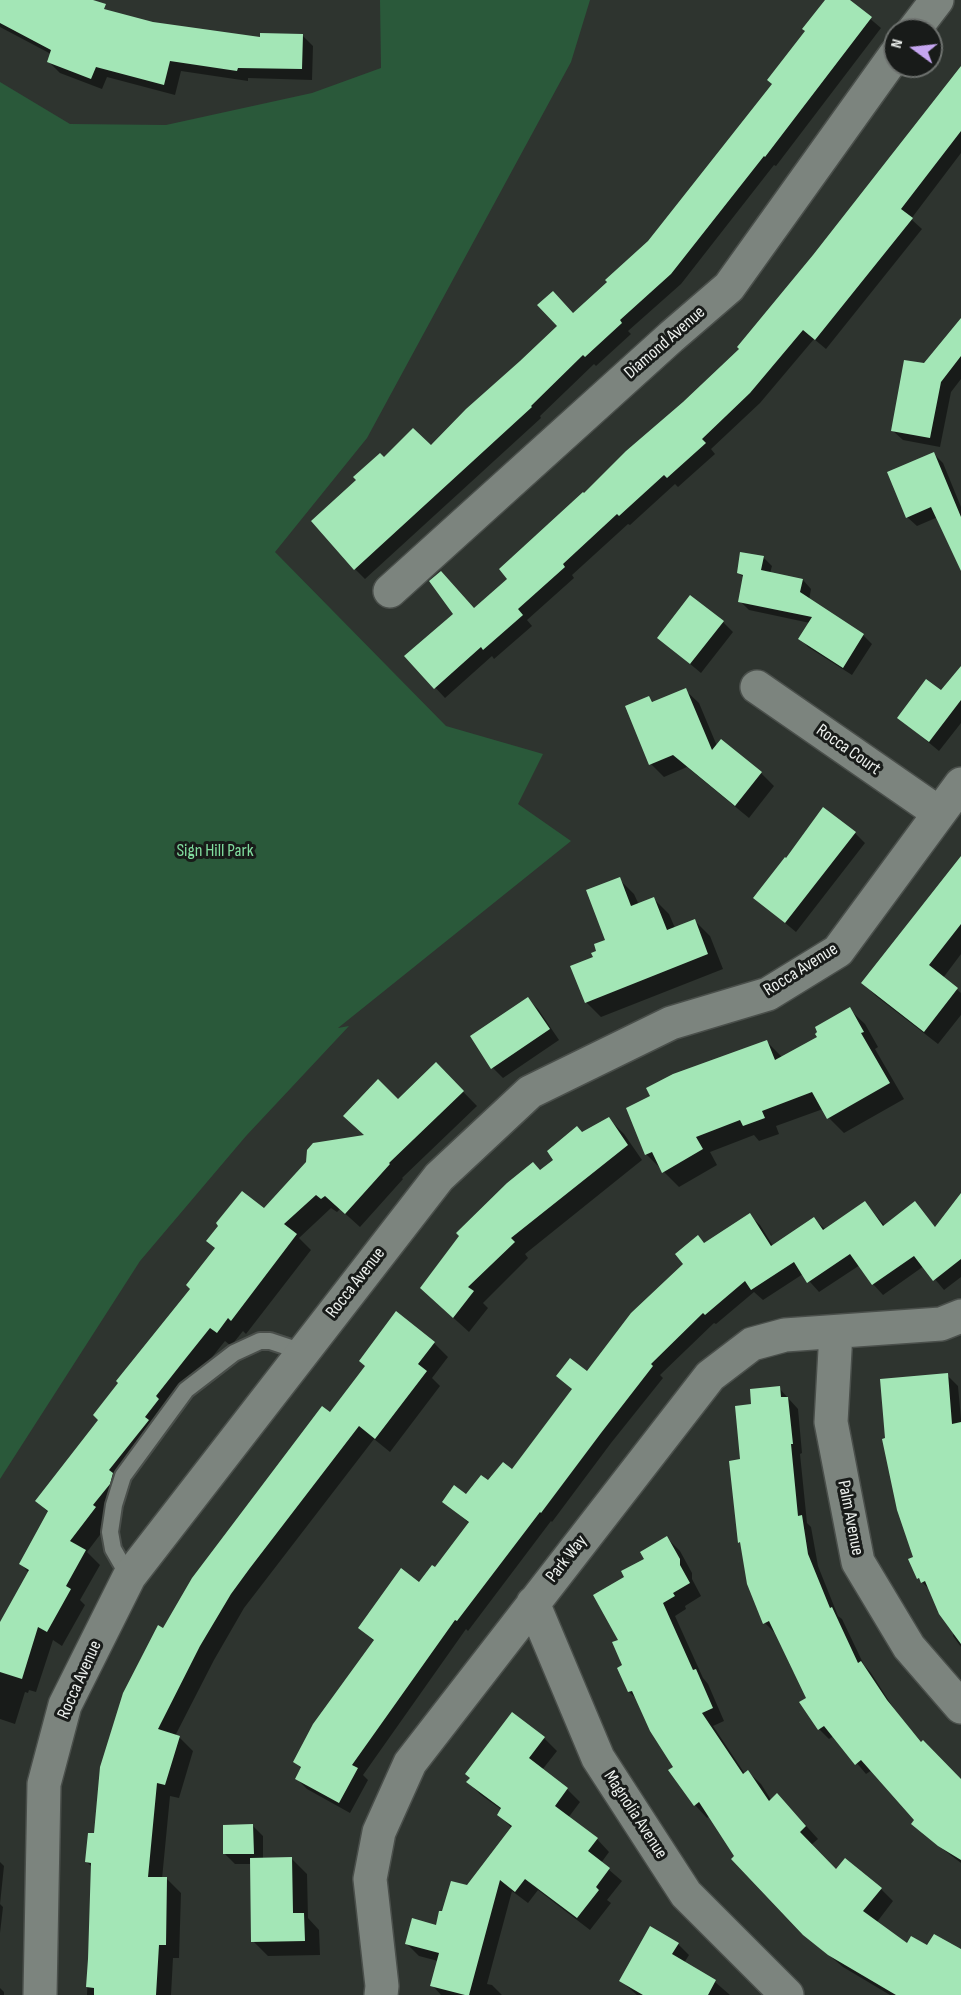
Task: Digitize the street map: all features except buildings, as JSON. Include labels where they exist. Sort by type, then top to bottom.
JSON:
[{"type":"street","points":[[924,18],[938,0]]},
{"type":"street","name":"Diamond Avenue","points":[[390,591],[729,287],[883,73]]},
{"type":"street","name":"Rocca Court","points":[[757,687],[939,813]]},
{"type":"street","name":"Rocca Avenue","points":[[40,1995],[44,1784],[66,1705],[129,1576],[439,1177],[530,1092],[671,1023],[768,994],[838,951],[961,784]]},
{"type":"street","name":"Park Way","points":[[381,1995],[382,1986],[370,1879],[379,1832],[410,1763],[710,1376],[752,1344],[785,1335],[941,1324],[961,1316]]},
{"type":"street","name":"Palm Avenue","points":[[836,1332],[831,1422],[858,1562],[909,1647],[961,1707]]},
{"type":"street","name":"Magnolia Avenue","points":[[533,1603],[598,1758],[686,1894],[787,1995]]},
{"type":"lane","points":[[129,1576],[113,1549],[110,1532],[114,1504],[123,1476],[186,1390],[234,1353],[260,1341],[270,1341],[303,1352]]},
{"type":"green space","name":"Sign Hill Park","points":[[380,0],[590,0],[571,62],[367,438],[275,552],[446,726],[543,754],[518,804],[571,841],[338,1028],[349,1026],[246,1136],[140,1261],[0,1479],[0,82],[70,124],[166,125],[312,93],[381,68]]}]
